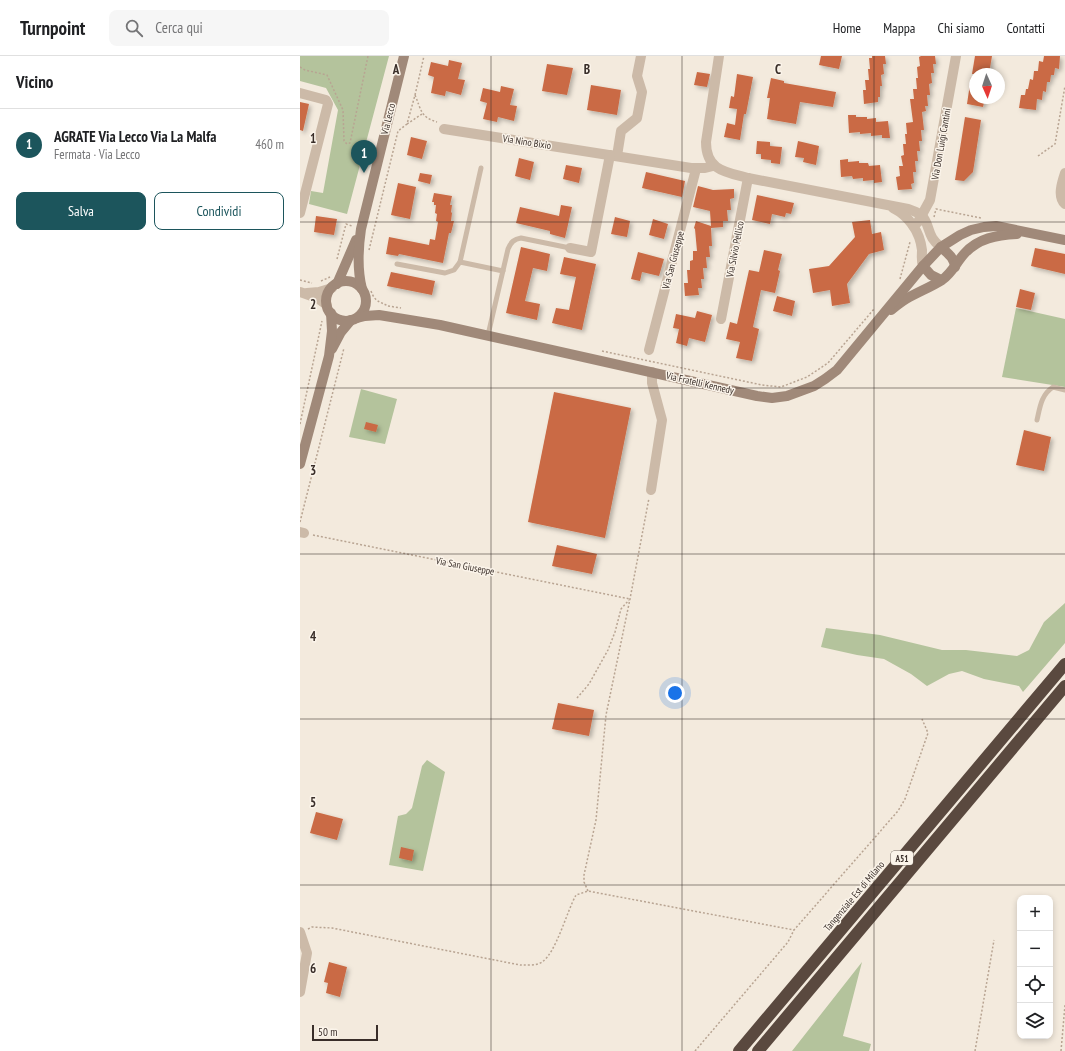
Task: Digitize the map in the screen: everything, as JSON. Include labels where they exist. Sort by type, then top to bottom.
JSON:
[{"type":"highway","name":"Tangenziale Est di Milano","points":[[739,1051],[1065,664]]},
{"type":"highway","name":"A51","points":[[758,1051],[1065,686]]},
{"type":"street","name":"Via Lecco","points":[[329,356],[341,332],[362,313],[365,308],[366,292],[358,255],[360,228],[404,56]]},
{"type":"street","points":[[570,248],[590,252],[613,156],[621,131],[636,118],[642,92],[637,76],[641,56]]},
{"type":"street","points":[[719,56],[706,142],[706,150],[711,162],[724,171],[748,178],[917,212],[922,216],[931,236],[954,261],[948,274]]},
{"type":"street","name":"Via Don Luigi Cantini","points":[[915,230],[930,200],[956,56]]},
{"type":"street","points":[[300,93],[326,100],[328,104],[300,213]]},
{"type":"street","name":"Via Nino Bixio","points":[[444,129],[696,169],[711,162]]},
{"type":"street","name":"Via San Giuseppe","points":[[649,350],[696,169]]},
{"type":"street","points":[[1065,173],[1061,192],[1062,200],[1065,204]]},
{"type":"street","name":"Via Silvio Pellico","points":[[721,319],[748,178]]},
{"type":"street","points":[[882,204],[904,215],[915,230],[920,242],[921,261],[923,266],[931,275],[948,274],[970,248],[988,238],[1001,235],[1029,234]]},
{"type":"street","points":[[923,266],[942,247],[960,235],[971,230],[984,227],[996,226],[1029,234],[1065,240]]},
{"type":"street","name":"Via Lecco","points":[[300,464],[329,356],[332,331],[327,312],[328,295],[360,228]]},
{"type":"street","name":"Via Fratelli Kennedy","points":[[366,292],[372,306],[388,311],[757,396],[772,398],[787,396],[814,386],[837,370],[923,266]]},
{"type":"street","name":"Via Fratelli Kennedy","points":[[882,316],[905,299],[948,274]]},
{"type":"street","points":[[303,293],[319,292],[334,282],[350,282],[366,292]]},
{"type":"street","points":[[303,293],[317,298],[327,312],[341,320],[354,319]]},
{"type":"street","name":"Via Fratelli Kennedy","points":[[354,319],[388,311]]},
{"type":"street","points":[[650,490],[662,420],[652,383],[652,372]]},
{"type":"street","points":[[300,992],[307,953],[301,933]]},
{"type":"lane","points":[[397,264],[445,273],[454,270],[460,262],[481,168]]},
{"type":"lane","points":[[488,335],[508,249],[511,242],[521,238],[570,248]]},
{"type":"lane","points":[[460,262],[503,271]]},
{"type":"lane","points":[[1037,420],[1040,404],[1044,394],[1053,387],[1065,390]]},
{"type":"path","points":[[350,143],[368,56]]},
{"type":"path","points":[[407,124],[424,56]]},
{"type":"path","points":[[1038,156],[1055,144],[1065,86]]},
{"type":"path","points":[[415,94],[422,114],[429,120],[444,123],[444,129]]},
{"type":"path","points":[[369,251],[398,131],[422,114]]},
{"type":"path","points":[[928,229],[932,227],[936,209],[982,218]]},
{"type":"path","points":[[336,263],[346,224],[360,228]]},
{"type":"path","points":[[900,280],[911,237],[915,230]]},
{"type":"path","points":[[300,280],[315,283],[334,282]]},
{"type":"path","points":[[303,293],[308,282]]},
{"type":"path","points":[[366,292],[388,311],[402,309]]},
{"type":"path","points":[[599,350],[762,385],[781,387],[807,377],[828,363],[874,309]]},
{"type":"path","points":[[300,424],[327,312]]},
{"type":"path","points":[[300,522],[345,343]]},
{"type":"path","points":[[588,891],[584,882],[584,875],[596,820],[606,715],[630,599],[650,490]]},
{"type":"path","name":"Via San Giuseppe","points":[[302,533],[630,599]]},
{"type":"path","points":[[577,698],[589,684],[608,650],[615,632],[621,609],[630,599]]},
{"type":"path","points":[[695,1051],[788,942],[794,930],[898,811],[905,799],[928,733],[922,719]]},
{"type":"path","points":[[301,933],[312,927],[332,928],[520,965],[534,965],[542,963],[552,950],[576,894],[588,891],[794,930]]},
{"type":"path","points":[[975,1051],[994,940]]},
{"type":"path","points":[[1061,1051],[1065,1005]]},
{"type":"green space","points":[[300,56],[389,56],[347,214],[309,204],[311,191],[323,193],[338,110],[326,88],[300,81]]},
{"type":"green space","points":[[1016,308],[1065,319],[1065,387],[1002,377]]},
{"type":"green space","points":[[361,389],[397,399],[385,444],[349,437]]},
{"type":"green space","points":[[1065,603],[1065,643],[1023,692],[1019,686],[984,679],[962,671],[949,674],[927,686],[911,674],[884,659],[821,647],[826,628],[880,635],[942,650],[966,650],[1017,656],[1029,650],[1044,622]]},
{"type":"green space","points":[[427,760],[445,772],[423,871],[389,865],[398,816],[406,814],[412,808],[422,766]]},
{"type":"green space","points":[[862,962],[843,1036],[871,1044],[869,1051],[792,1051]]},
{"type":"building","points":[[821,56],[842,56],[839,69],[819,65]]},
{"type":"building","points":[[872,56],[885,56],[886,64],[883,64],[884,74],[881,75],[882,86],[880,86],[880,97],[878,97],[878,102],[864,104],[863,90],[866,90],[865,80],[869,80],[869,58],[872,58]]},
{"type":"building","points":[[935,56],[936,64],[933,64],[934,73],[931,73],[932,83],[929,84],[930,95],[927,95],[928,106],[925,106],[926,111],[922,112],[924,130],[921,130],[922,141],[919,141],[920,151],[917,151],[918,161],[915,161],[916,172],[913,172],[914,183],[911,184],[912,189],[898,190],[896,177],[900,176],[899,166],[903,166],[901,156],[904,155],[903,144],[906,144],[906,123],[913,122],[910,99],[914,99],[913,89],[917,89],[917,67],[920,66],[919,57]]},
{"type":"building","points":[[975,56],[992,56],[990,68],[973,68]]},
{"type":"building","points":[[1044,56],[1060,56],[1059,69],[1055,68],[1054,75],[1051,75],[1050,82],[1047,82],[1046,92],[1043,91],[1042,100],[1037,99],[1036,110],[1019,108],[1021,95],[1025,95],[1030,79],[1033,80],[1034,71],[1038,71],[1039,61],[1043,62]]},
{"type":"building","points":[[449,60],[462,63],[458,79],[465,80],[461,95],[446,91],[445,96],[431,93],[434,77],[428,75],[431,62],[448,66]]},
{"type":"building","points":[[547,64],[573,68],[567,95],[542,91]]},
{"type":"building","points":[[697,72],[710,74],[707,87],[694,85]]},
{"type":"building","points":[[737,74],[753,77],[746,114],[744,114],[740,140],[724,137],[727,123],[735,125],[737,109],[729,108],[731,96],[734,97]]},
{"type":"building","points":[[771,78],[784,81],[784,83],[836,92],[833,107],[800,102],[796,124],[767,119],[770,98],[767,98]]},
{"type":"building","points":[[591,85],[621,90],[617,115],[587,110]]},
{"type":"building","points":[[501,86],[514,89],[510,105],[517,106],[514,121],[498,117],[497,122],[483,119],[487,103],[480,101],[483,88],[500,92]]},
{"type":"building","points":[[969,90],[969,104],[984,104],[983,107],[967,104]]},
{"type":"building","points":[[300,102],[309,104],[303,131],[300,130]]},
{"type":"building","points":[[848,115],[867,117],[867,119],[876,118],[876,122],[888,121],[890,138],[882,138],[882,135],[871,136],[871,133],[849,133]]},
{"type":"building","points":[[965,117],[981,120],[973,172],[964,181],[955,180]]},
{"type":"building","points":[[411,137],[427,141],[422,159],[407,155]]},
{"type":"building","points":[[757,141],[770,142],[770,146],[782,147],[780,164],[771,163],[771,160],[761,159],[761,154],[756,154]]},
{"type":"building","points":[[798,141],[819,146],[816,165],[803,162],[804,158],[795,157]]},
{"type":"building","points":[[519,158],[534,162],[530,180],[515,176]]},
{"type":"building","points":[[848,159],[848,162],[859,161],[859,163],[868,163],[869,166],[880,165],[882,182],[874,183],[874,180],[863,181],[863,178],[853,179],[852,176],[841,177],[840,160]]},
{"type":"building","points":[[566,165],[582,168],[579,183],[563,179]]},
{"type":"building","points":[[646,172],[685,181],[682,197],[642,188]]},
{"type":"building","points":[[420,173],[432,175],[430,184],[418,181]]},
{"type":"building","points":[[398,183],[416,187],[410,219],[391,215]]},
{"type":"building","points":[[698,186],[713,190],[734,189],[734,198],[730,199],[731,210],[727,210],[728,221],[723,221],[723,227],[711,228],[712,246],[709,246],[710,257],[706,257],[707,268],[703,268],[704,279],[701,279],[702,288],[698,288],[699,295],[685,296],[684,283],[688,283],[687,270],[690,270],[690,261],[693,260],[693,251],[697,251],[694,228],[696,221],[711,226],[710,211],[693,207]]},
{"type":"building","points":[[434,193],[452,196],[450,205],[452,205],[451,221],[454,221],[451,233],[449,233],[443,263],[399,254],[398,256],[386,254],[389,237],[429,245],[430,239],[435,240],[438,222],[436,221],[437,214],[435,213],[436,205],[432,202]]},
{"type":"building","points":[[757,195],[794,203],[791,214],[786,213],[785,217],[772,214],[770,224],[752,220]]},
{"type":"building","points":[[561,205],[572,207],[565,238],[550,234],[550,231],[516,223],[520,207],[559,216]]},
{"type":"building","points":[[316,216],[337,219],[334,235],[314,232]]},
{"type":"building","points":[[615,217],[630,221],[627,237],[611,234]]},
{"type":"building","points":[[653,219],[668,224],[664,239],[649,235]]},
{"type":"building","points":[[870,220],[872,234],[881,232],[884,250],[869,254],[847,284],[850,303],[832,306],[830,290],[813,293],[809,269],[829,266],[855,237],[852,222]]},
{"type":"building","points":[[521,247],[550,254],[547,271],[533,268],[525,301],[540,304],[537,320],[506,313]]},
{"type":"building","points":[[1035,248],[1065,254],[1065,274],[1031,266]]},
{"type":"building","points":[[764,250],[782,254],[775,293],[761,290],[753,327],[759,329],[752,361],[736,358],[740,342],[726,339],[730,322],[737,324],[749,270],[759,272]]},
{"type":"building","points":[[638,252],[664,259],[659,276],[642,272],[640,281],[631,279]]},
{"type":"building","points":[[564,257],[596,264],[582,330],[552,323],[556,308],[569,310],[576,277],[560,274]]},
{"type":"building","points":[[391,272],[435,281],[432,295],[387,286]]},
{"type":"building","points":[[1020,289],[1035,293],[1031,310],[1016,307]]},
{"type":"building","points":[[777,296],[795,301],[792,316],[773,311]]},
{"type":"building","points":[[697,311],[712,315],[705,342],[689,338],[687,346],[676,343],[679,329],[673,328],[676,314],[695,318]]},
{"type":"building","points":[[554,392],[631,408],[605,538],[528,522]]},
{"type":"building","points":[[366,422],[378,425],[376,432],[364,429]]},
{"type":"building","points":[[1024,430],[1051,437],[1044,471],[1016,465]]},
{"type":"building","points":[[557,545],[597,554],[592,574],[552,566]]},
{"type":"building","points":[[558,703],[594,710],[589,736],[552,729]]},
{"type":"building","points":[[316,812],[343,819],[337,840],[310,833]]},
{"type":"building","points":[[401,847],[414,850],[412,861],[399,858]]},
{"type":"building","points":[[329,962],[347,967],[340,997],[326,993],[328,983],[324,982]]},
{"type":"place","name":"AGRATE Via Lecco Via La Malfa","points":[[364,173]]}]
